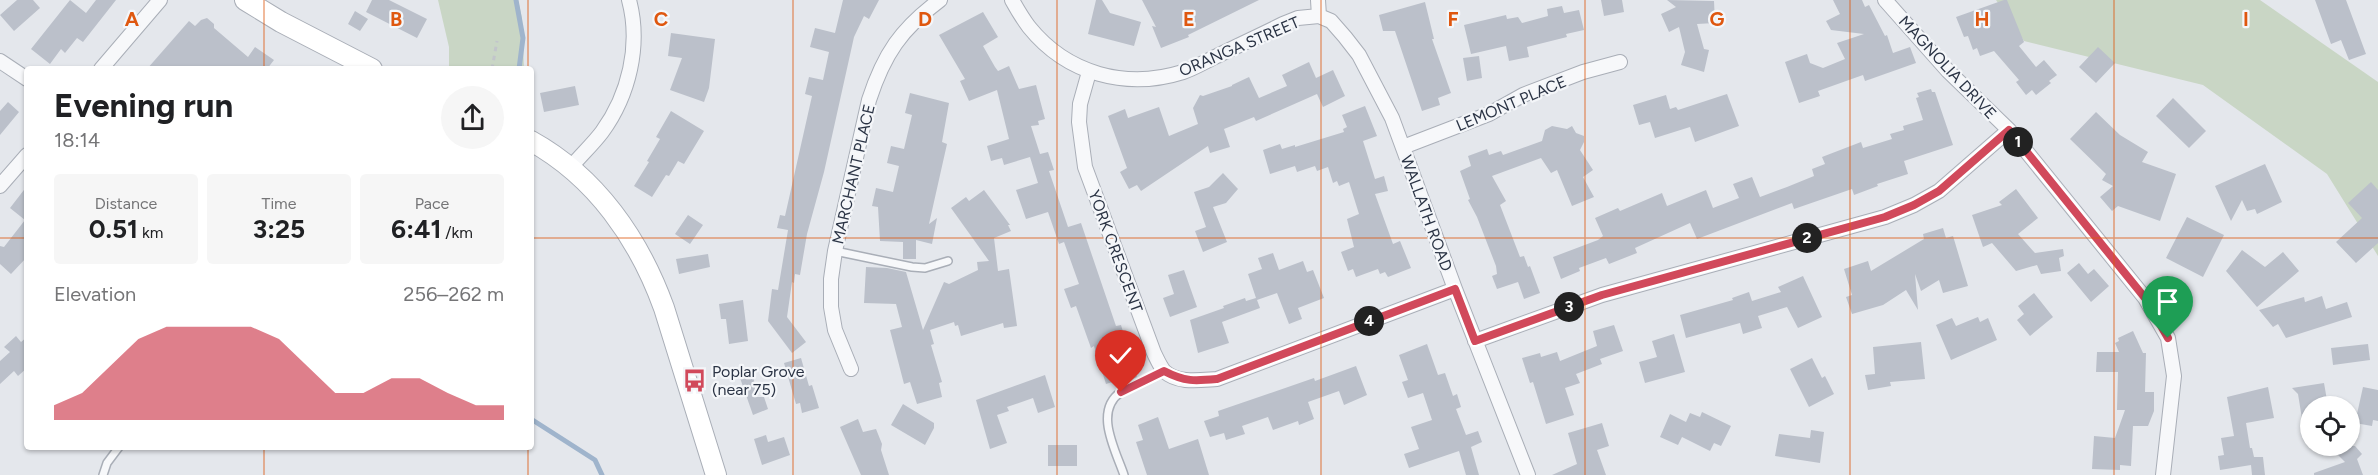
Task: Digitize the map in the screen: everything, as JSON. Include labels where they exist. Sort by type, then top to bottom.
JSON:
[{"type":"street","points":[[103,66],[160,0]]},
{"type":"street","points":[[245,0],[281,22],[366,66]]},
{"type":"street","points":[[571,167],[601,133],[615,112],[625,89],[632,66],[634,39],[633,13],[629,0]]},
{"type":"street","name":"MARCHANT PLACE","points":[[850,369],[835,330],[831,307],[831,279],[835,251],[876,78],[895,41],[912,22],[940,0]]},
{"type":"street","name":"ORANGA STREET","points":[[1011,0],[1029,27],[1049,48],[1068,61],[1089,72],[1113,78],[1138,80],[1185,71],[1298,18],[1319,16]]},
{"type":"street","points":[[1318,0],[1319,16]]},
{"type":"street","name":"MAGNOLIA DRIVE","points":[[1885,0],[1948,71],[2009,130],[2145,298],[2168,338],[2174,376],[2163,475]]},
{"type":"street","name":"WALLATH ROAD","points":[[1319,16],[1331,21],[1359,55],[1392,118],[1455,289],[1528,475]]},
{"type":"street","points":[[0,61],[24,77]]},
{"type":"street","name":"LEMONT PLACE","points":[[1403,147],[1489,114],[1523,95],[1583,72],[1620,62]]},
{"type":"street","name":"YORK CRESCENT","points":[[1089,72],[1080,104],[1079,122],[1085,166],[1154,353],[1164,371]]},
{"type":"street","points":[[1475,341],[1602,295],[1885,217],[1939,191],[2009,130]]},
{"type":"street","points":[[534,143],[571,167],[617,217],[632,239],[657,286],[716,475]]},
{"type":"street","points":[[0,186],[24,158]]},
{"type":"street","points":[[1164,371],[1177,378],[1192,381],[1217,379],[1455,289]]},
{"type":"lane","points":[[835,251],[912,267],[925,268],[948,261]]},
{"type":"lane","points":[[1124,475],[1107,424],[1108,410],[1121,392],[1164,371]]},
{"type":"lane","points":[[103,475],[107,463],[117,450]]},
{"type":"path","points":[[493,66],[497,41]]},
{"type":"green space","points":[[438,0],[518,0],[522,18],[524,66],[449,66],[449,47]]},
{"type":"green space","points":[[1996,0],[2260,0],[2378,82],[2378,256],[2327,174],[2203,85],[2024,41]]},
{"type":"building","points":[[17,0],[33,0],[40,8],[14,31],[0,15]]},
{"type":"building","points":[[70,0],[86,13],[96,0],[116,0],[83,42],[77,38],[65,53],[61,49],[50,64],[31,49]]},
{"type":"building","points":[[372,0],[389,0],[427,19],[417,38],[366,12]]},
{"type":"building","points":[[843,0],[879,0],[869,19],[864,16],[854,37],[824,172],[807,234],[800,275],[795,274],[794,283],[792,282],[787,317],[806,342],[792,353],[768,321],[772,289],[778,290],[788,230],[777,228],[780,215],[785,216],[812,96],[805,94],[809,77],[823,80],[829,52],[810,47],[815,28],[835,33]]},
{"type":"building","points":[[1096,0],[1102,0],[1110,13],[1141,22],[1134,46],[1088,34]]},
{"type":"building","points":[[1142,0],[1259,0],[1188,35],[1189,37],[1161,48],[1152,26],[1156,27]]},
{"type":"building","points":[[1601,0],[1622,0],[1624,12],[1604,16]]},
{"type":"building","points":[[1667,0],[1714,1],[1715,23],[1697,24],[1704,49],[1709,50],[1704,72],[1681,65],[1685,52],[1679,27],[1669,32],[1661,14],[1676,7]]},
{"type":"building","points":[[1833,0],[1862,0],[1865,7],[1869,5],[1885,36],[1887,35],[1893,53],[1910,47],[1916,63],[1865,81],[1863,75],[1818,91],[1820,96],[1799,103],[1785,62],[1807,54],[1810,63],[1823,68],[1845,59],[1837,43],[1864,34],[1831,30],[1826,21],[1840,14]]},
{"type":"building","points":[[2007,0],[2024,42],[2019,46],[2036,67],[2044,60],[2057,75],[2036,95],[2032,90],[2026,95],[2016,82],[2019,80],[1994,51],[1980,56],[1977,48],[1973,50],[1968,36],[1964,37],[1956,17]]},
{"type":"building","points":[[2315,0],[2346,0],[2366,54],[2349,60],[2341,40],[2331,44]]},
{"type":"building","points":[[1425,2],[1434,39],[1432,39],[1451,93],[1438,98],[1440,105],[1422,111],[1395,31],[1383,31],[1379,15]]},
{"type":"building","points":[[1562,6],[1564,13],[1579,10],[1584,30],[1566,34],[1567,37],[1527,47],[1529,57],[1509,61],[1506,46],[1471,54],[1464,25],[1506,15],[1507,19],[1518,17],[1522,23],[1548,16],[1547,9]]},
{"type":"building","points":[[355,11],[368,19],[360,31],[348,24]]},
{"type":"building","points":[[983,12],[998,37],[983,46],[995,67],[998,71],[1009,66],[1019,89],[1036,85],[1045,119],[1038,121],[1039,125],[1031,126],[1040,154],[1048,152],[1054,170],[1049,171],[1068,227],[1081,223],[1116,326],[1121,325],[1137,377],[1124,383],[1121,384],[1119,380],[1106,384],[1094,346],[1091,348],[1076,306],[1071,308],[1064,289],[1079,284],[1064,242],[1059,244],[1048,212],[1026,219],[1016,190],[1038,183],[1030,157],[1004,165],[1002,158],[991,161],[987,146],[1009,139],[997,90],[969,101],[960,81],[965,79],[939,35]]},
{"type":"building","points":[[207,18],[214,24],[214,28],[248,57],[255,47],[274,60],[269,66],[150,66],[189,21],[195,26]]},
{"type":"building","points":[[671,33],[715,39],[709,88],[704,102],[670,90],[682,58],[668,56]]},
{"type":"building","points":[[2098,47],[2115,63],[2096,83],[2079,67]]},
{"type":"building","points":[[1479,56],[1482,78],[1467,81],[1463,58]]},
{"type":"building","points":[[1309,62],[1316,78],[1333,70],[1345,96],[1323,107],[1317,94],[1256,121],[1254,117],[1224,129],[1230,147],[1210,153],[1208,146],[1141,191],[1137,185],[1129,189],[1120,172],[1127,168],[1108,116],[1125,109],[1128,118],[1159,107],[1169,136],[1198,124],[1193,108],[1200,95],[1232,86],[1249,77],[1259,98],[1287,86],[1282,75]]},
{"type":"building","points":[[575,86],[579,105],[544,112],[540,93]]},
{"type":"building","points":[[1931,89],[1935,92],[1953,145],[1904,161],[1908,174],[1877,184],[1878,186],[1854,195],[1852,189],[1794,209],[1792,203],[1697,239],[1690,223],[1635,248],[1637,253],[1609,264],[1606,258],[1579,268],[1580,271],[1561,279],[1553,257],[1603,236],[1595,218],[1618,208],[1620,211],[1662,193],[1667,206],[1706,190],[1713,208],[1739,198],[1733,184],[1752,177],[1760,197],[1787,187],[1814,176],[1812,169],[1825,164],[1822,157],[1861,142],[1863,148],[1892,139],[1890,134],[1904,130],[1903,126],[1923,120],[1916,98],[1919,97],[1917,93]]},
{"type":"building","points":[[910,93],[949,103],[942,142],[947,144],[929,224],[937,218],[932,244],[916,240],[916,259],[903,259],[903,242],[880,241],[878,207],[872,206],[876,188],[893,192],[899,166],[887,163],[891,146],[904,149],[912,115],[905,113]]},
{"type":"building","points":[[1727,94],[1739,126],[1695,142],[1690,127],[1655,138],[1650,122],[1639,125],[1633,105],[1666,95],[1670,109],[1676,107],[1678,110]]},
{"type":"building","points":[[2173,98],[2206,131],[2189,148],[2156,116]]},
{"type":"building","points":[[8,102],[19,112],[0,135],[0,111]]},
{"type":"building","points":[[1365,106],[1377,136],[1363,141],[1375,179],[1384,176],[1388,191],[1375,194],[1393,244],[1400,241],[1411,268],[1388,277],[1385,272],[1380,274],[1378,269],[1356,277],[1353,269],[1348,271],[1341,252],[1354,247],[1347,219],[1359,214],[1349,182],[1339,186],[1337,181],[1333,183],[1328,167],[1317,171],[1315,166],[1297,172],[1295,166],[1270,174],[1263,150],[1280,144],[1282,149],[1295,145],[1295,147],[1344,132],[1343,129],[1347,127],[1342,115]]},
{"type":"building","points":[[671,111],[704,131],[684,164],[678,161],[652,197],[634,186],[649,162],[647,161],[660,139],[656,137]]},
{"type":"building","points":[[2096,112],[2120,135],[2148,152],[2142,162],[2176,174],[2160,221],[2118,206],[2112,211],[2100,197],[2113,186],[2102,180],[2106,174],[2070,139]]},
{"type":"building","points":[[1552,126],[1567,129],[1572,126],[1576,133],[1584,136],[1580,150],[1593,170],[1583,177],[1594,197],[1572,206],[1557,170],[1551,173],[1541,158],[1492,176],[1506,201],[1500,205],[1520,257],[1524,256],[1528,267],[1530,266],[1540,293],[1524,299],[1518,282],[1497,289],[1492,276],[1497,274],[1496,266],[1468,200],[1470,199],[1460,171],[1471,166],[1468,156],[1487,149],[1489,155],[1501,151],[1503,155],[1542,141],[1545,130]]},
{"type":"building","points":[[2265,164],[2282,202],[2257,214],[2255,209],[2247,211],[2242,200],[2231,221],[2215,186]]},
{"type":"building","points":[[1223,173],[1238,189],[1226,203],[1213,207],[1227,242],[1203,252],[1195,231],[1206,227],[1194,192],[1209,187]]},
{"type":"building","points":[[2371,182],[2378,190],[2378,243],[2356,263],[2336,242],[2362,218],[2348,203]]},
{"type":"building","points":[[2016,189],[2038,218],[2018,234],[2035,253],[2063,249],[2064,256],[2059,258],[2061,271],[2041,274],[2037,265],[2016,271],[1992,243],[1983,247],[1972,215],[2002,205],[1999,202]]},
{"type":"building","points":[[24,190],[24,219],[10,208]]},
{"type":"building","points":[[984,190],[1010,225],[1008,225],[1011,231],[994,238],[998,271],[1009,269],[1017,326],[1004,328],[1003,323],[961,336],[958,325],[955,326],[954,322],[930,330],[934,344],[931,345],[942,382],[939,383],[942,397],[917,404],[910,382],[904,384],[890,330],[902,327],[896,304],[864,303],[866,267],[906,272],[923,330],[944,282],[949,284],[978,270],[977,262],[989,261],[951,208],[966,197],[969,201]]},
{"type":"building","points":[[688,215],[703,225],[690,244],[675,234]]},
{"type":"building","points":[[2187,217],[2224,235],[2203,277],[2166,258]]},
{"type":"building","points":[[24,221],[24,260],[11,274],[0,264],[0,246],[4,247]]},
{"type":"building","points":[[1943,228],[1946,238],[1953,236],[1968,286],[1943,293],[1939,280],[1921,291],[1915,274],[1918,310],[1906,290],[1883,305],[1852,314],[1846,297],[1852,295],[1844,269],[1868,261],[1871,271],[1924,239],[1923,234]]},
{"type":"building","points":[[2242,250],[2265,267],[2283,252],[2299,271],[2257,307],[2226,271]]},
{"type":"building","points":[[1273,253],[1279,270],[1303,261],[1307,272],[1313,270],[1324,298],[1298,308],[1302,319],[1289,324],[1277,293],[1257,300],[1260,308],[1222,322],[1229,343],[1198,353],[1190,320],[1245,298],[1246,301],[1256,298],[1248,274],[1262,269],[1258,258]]},
{"type":"building","points":[[708,254],[710,267],[679,274],[676,259]]},
{"type":"building","points":[[2079,263],[2088,274],[2094,269],[2109,286],[2091,302],[2067,273]]},
{"type":"building","points":[[1184,270],[1197,307],[1170,317],[1163,298],[1174,294],[1168,275]]},
{"type":"building","points":[[1803,276],[1822,317],[1798,328],[1787,307],[1758,316],[1762,328],[1743,334],[1740,323],[1686,338],[1680,315],[1733,300],[1732,298],[1749,292],[1752,301],[1781,292],[1778,287]]},
{"type":"building","points":[[2034,293],[2053,317],[2030,336],[2017,320],[2024,314],[2018,306]]},
{"type":"building","points":[[2322,296],[2326,309],[2347,302],[2352,317],[2286,338],[2278,324],[2273,327],[2259,310],[2304,297],[2305,302]]},
{"type":"building","points":[[743,300],[748,341],[729,344],[726,319],[721,319],[719,304]]},
{"type":"building","points":[[1978,317],[1980,322],[1988,318],[1997,340],[1951,360],[1936,325],[1952,318],[1956,326]]},
{"type":"building","points":[[1614,325],[1623,351],[1600,359],[1602,364],[1576,374],[1580,383],[1565,388],[1574,415],[1546,424],[1533,382],[1530,383],[1522,358],[1540,353],[1541,357],[1557,352],[1560,361],[1597,346],[1593,331]]},
{"type":"building","points":[[2133,331],[2143,353],[2146,353],[2145,392],[2154,392],[2154,411],[2148,426],[2133,426],[2131,466],[2120,465],[2120,470],[2092,469],[2094,436],[2115,438],[2125,410],[2117,410],[2118,372],[2096,372],[2097,352],[2119,352],[2115,343],[2119,341],[2118,338]]},
{"type":"building","points":[[1674,334],[1685,372],[1645,383],[1639,362],[1657,357],[1652,341]]},
{"type":"building","points":[[16,336],[21,342],[24,340],[24,371],[18,376],[14,371],[0,384],[0,361],[10,352],[4,347]]},
{"type":"building","points":[[1921,342],[1925,379],[1890,382],[1891,386],[1868,390],[1865,375],[1875,374],[1873,347]]},
{"type":"building","points":[[1427,344],[1438,375],[1445,373],[1453,396],[1457,394],[1461,407],[1456,409],[1466,435],[1478,431],[1482,442],[1471,447],[1479,475],[1466,475],[1459,451],[1409,468],[1404,454],[1419,449],[1411,427],[1432,420],[1423,393],[1408,398],[1402,382],[1408,380],[1399,355]]},
{"type":"building","points":[[2368,344],[2370,360],[2333,365],[2331,348]]},
{"type":"building","points":[[801,358],[809,386],[812,385],[819,408],[802,413],[800,403],[796,404],[784,363]]},
{"type":"building","points":[[1812,358],[1822,378],[1825,376],[1834,394],[1809,407],[1790,369]]},
{"type":"building","points":[[1356,366],[1367,395],[1344,405],[1339,391],[1308,402],[1314,419],[1299,425],[1298,421],[1273,430],[1268,417],[1242,426],[1245,434],[1226,440],[1224,433],[1210,437],[1204,421],[1219,416],[1218,411]]},
{"type":"building","points":[[753,373],[756,397],[764,397],[768,409],[753,415],[740,378]]},
{"type":"building","points":[[1045,375],[1055,407],[1038,413],[1033,398],[1007,407],[1009,411],[997,415],[1007,443],[990,449],[976,400]]},
{"type":"building","points":[[2324,383],[2326,396],[2300,396],[2300,406],[2298,394],[2292,388]]},
{"type":"building","points":[[2268,387],[2274,418],[2246,423],[2250,448],[2252,448],[2254,457],[2263,457],[2265,475],[2252,475],[2251,465],[2220,470],[2218,456],[2224,455],[2221,438],[2234,436],[2227,397]]},
{"type":"building","points":[[2363,387],[2378,390],[2378,421],[2373,420],[2372,426],[2360,424],[2360,400]]},
{"type":"building","points":[[903,404],[934,423],[934,428],[925,445],[891,425]]},
{"type":"building","points":[[1702,412],[1731,426],[1721,446],[1714,443],[1710,451],[1682,437],[1678,445],[1660,437],[1670,414],[1686,422],[1690,413],[1700,417]]},
{"type":"building","points":[[1158,417],[1169,449],[1198,439],[1209,475],[1147,475],[1136,442],[1143,440],[1138,425]]},
{"type":"building","points":[[858,419],[863,432],[876,429],[889,475],[861,475],[840,427]]},
{"type":"building","points":[[1602,423],[1609,446],[1597,450],[1606,475],[1552,475],[1577,464],[1568,433]]},
{"type":"building","points":[[1811,430],[1824,432],[1820,463],[1775,456],[1779,434],[1810,438]]},
{"type":"building","points":[[766,435],[768,442],[784,437],[790,455],[762,465],[754,439]]},
{"type":"building","points":[[1048,445],[1077,445],[1077,466],[1048,466]]},
{"type":"building","points":[[2339,456],[2360,456],[2357,459],[2363,475],[2314,475],[2314,473],[2345,462]]},
{"type":"waterway","points":[[516,0],[523,38],[519,66]]},
{"type":"waterway","points":[[534,421],[595,460],[602,475]]},
{"type":"place","name":"Poplar Grove (near 75)","points":[[694,380]]},
{"type":"route","points":[[1121,392],[1164,371],[1177,378],[1192,381],[1217,379],[1455,289],[1475,341],[1602,295],[1885,217],[1939,191],[1959,176],[2009,130],[2145,298],[2168,338]]}]
